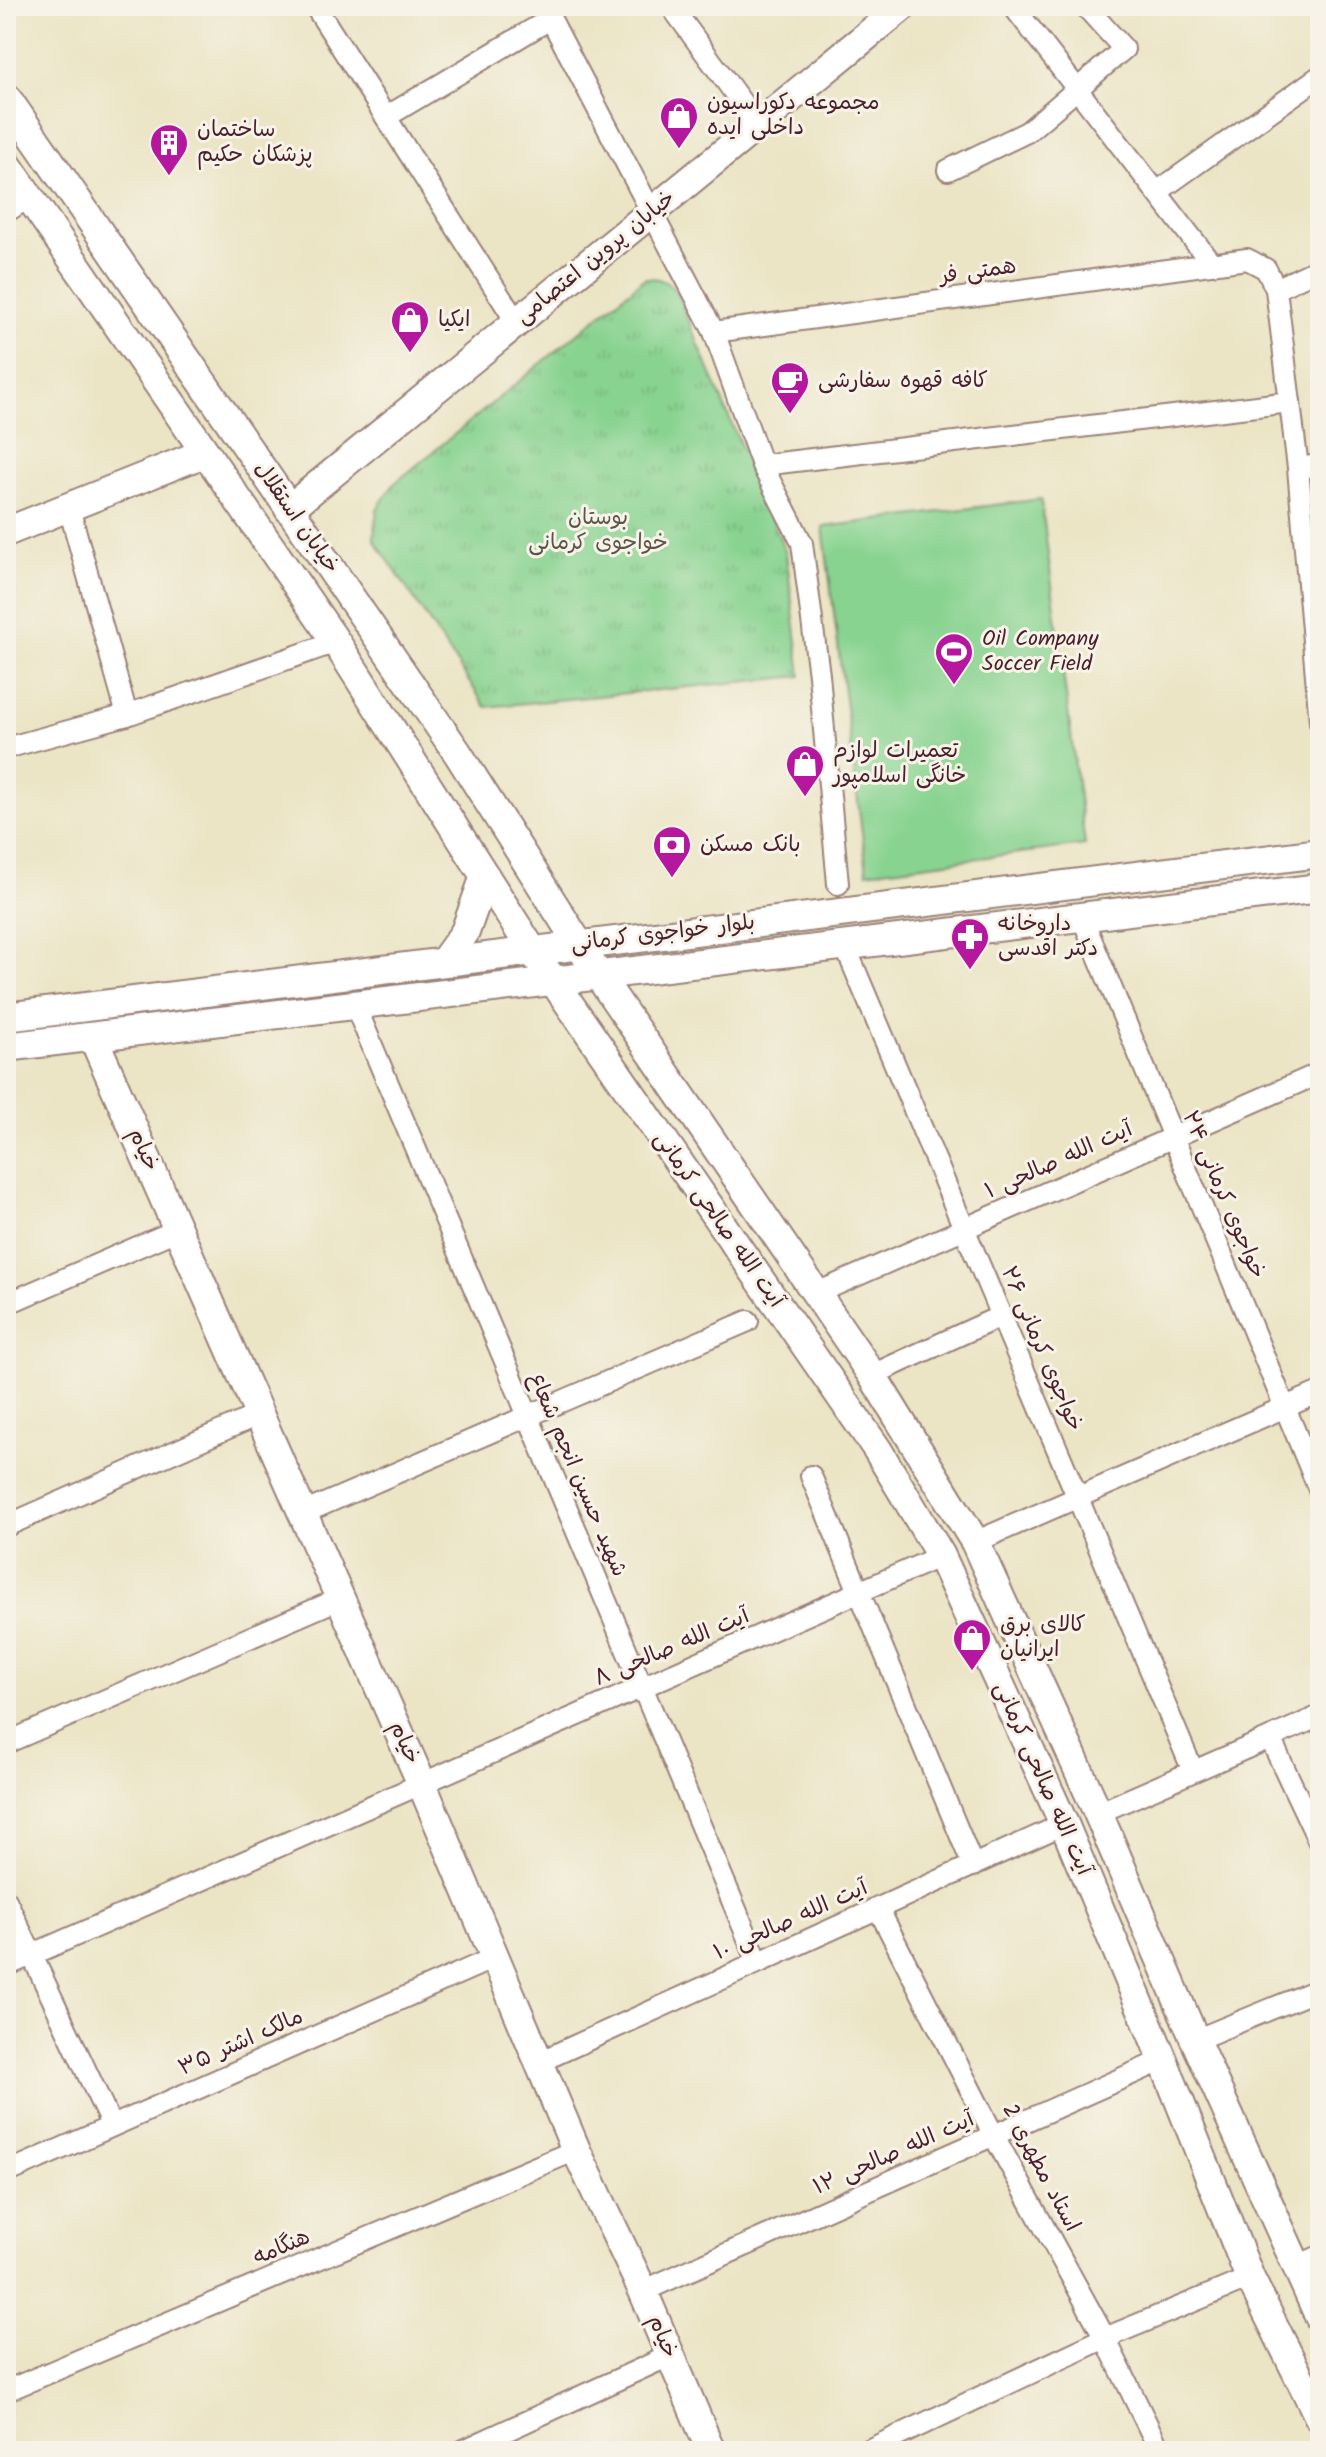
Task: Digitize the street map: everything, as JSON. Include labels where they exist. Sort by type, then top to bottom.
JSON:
[{"type":"main road","name":"خیابان پروین اعتصامی","points":[[289,509],[903,6]]},
{"type":"main road","name":"خیابان استقلال","points":[[6,97],[457,752],[579,944]]},
{"type":"main road","name":"خیابان استقلال","points":[[6,163],[18,204],[204,453],[336,642],[532,950]]},
{"type":"main road","points":[[6,532],[204,453]]},
{"type":"main road","points":[[419,773],[457,752]]},
{"type":"main road","name":"بلوار خواجوی کرمانی","points":[[6,1017],[1320,853]]},
{"type":"main road","points":[[445,960],[465,932],[485,876]]},
{"type":"main road","name":"بلوار خواجوی کرمانی","points":[[6,1047],[1320,888]]},
{"type":"main road","name":"آیت الله صالحی کرمانی","points":[[579,944],[872,1375],[975,1542],[1098,1813],[1195,2040],[1308,2261],[1320,2318]]},
{"type":"main road","name":"آیت الله صالحی کرمانی","points":[[532,950],[877,1449],[941,1556],[1064,1824],[1250,2278],[1320,2418]]},
{"type":"main road","name":"خیام","points":[[93,1037],[421,1782],[576,2150],[643,2291],[711,2451]]},
{"type":"main road","points":[[728,1231],[760,1211]]},
{"type":"street","points":[[315,6],[517,323]]},
{"type":"street","points":[[671,6],[758,125]]},
{"type":"street","points":[[1013,6],[1212,264]]},
{"type":"street","points":[[948,170],[1027,132],[1124,49],[1085,6]]},
{"type":"street","points":[[386,117],[547,12],[714,332],[762,465],[802,543],[819,675],[838,884]]},
{"type":"street","points":[[1157,192],[1320,76]]},
{"type":"street","name":"همتی فر","points":[[714,332],[1247,259],[1266,269],[1276,289]]},
{"type":"street","points":[[1320,268],[1276,289],[1298,468],[1320,722]]},
{"type":"street","points":[[762,465],[1290,402]]},
{"type":"street","points":[[1298,468],[1320,465]]},
{"type":"street","points":[[69,508],[127,715]]},
{"type":"street","points":[[6,748],[127,715],[336,642]]},
{"type":"street","name":"خواجوی کرمانی ۲۴","points":[[1082,917],[1320,1492]]},
{"type":"street","name":"خواجوی کرمانی ۲۶","points":[[845,946],[1193,1771]]},
{"type":"street","name":"شهید حسین انجم شعاع","points":[[355,1005],[758,1962]]},
{"type":"street","name":"آیت الله صالحی ۱","points":[[817,1293],[1320,1073]]},
{"type":"street","points":[[6,1304],[179,1229]]},
{"type":"street","points":[[872,1375],[1001,1316]]},
{"type":"street","points":[[301,1514],[748,1321]]},
{"type":"street","points":[[975,1542],[1320,1392]]},
{"type":"street","points":[[6,1526],[260,1414]]},
{"type":"street","points":[[811,1476],[973,1866]]},
{"type":"street","name":"آیت الله صالحی ۸","points":[[6,1966],[941,1556]]},
{"type":"street","points":[[6,1743],[339,1599]]},
{"type":"street","points":[[1098,1813],[1320,1716]]},
{"type":"street","points":[[1270,1738],[1320,1844]]},
{"type":"street","name":"آیت الله صالحی ۱۰","points":[[539,2062],[1064,1824]]},
{"type":"street","points":[[6,1900],[112,2126]]},
{"type":"street","name":"استاد مطهری 2","points":[[878,1908],[994,2136],[1105,2338],[1160,2451]]},
{"type":"street","name":"۳۵ مالک اشتر","points":[[6,2173],[496,1957]]},
{"type":"street","points":[[1195,2040],[1320,1989]]},
{"type":"street","name":"آیت الله صالحی ۱۲","points":[[643,2291],[1163,2060]]},
{"type":"street","name":"هنگامه","points":[[6,2391],[576,2150]]},
{"type":"street","points":[[866,2451],[1105,2338],[1250,2278]]},
{"type":"street","points":[[462,2451],[669,2356]]},
{"type":"green space","name":"بوستان خواجوی کرمانی","points":[[645,278],[662,280],[676,291],[786,553],[801,676],[486,707],[374,539],[377,509],[394,484]]},
{"type":"green space","name":"Oil Company Soccer Field","points":[[1041,499],[1085,845],[867,872],[823,527]]},
{"type":"place","name":"مجموعه دکوراسیون داخلی ایده","points":[[679,150]]},
{"type":"place","name":"ساختمان پزشکان حکیم","points":[[169,177]]},
{"type":"place","name":"ایکیا","points":[[410,354]]},
{"type":"place","name":"کافه قهوه سفارشی","points":[[790,415]]},
{"type":"place","name":"Oil Company Soccer Field","points":[[954,686]]},
{"type":"place","name":"تعمیرات لوازم خانگی اسلامپور","points":[[805,798]]},
{"type":"place","name":"بانک مسکن","points":[[672,879]]},
{"type":"place","name":"داروخانه دکتر اقدسی","points":[[970,971]]},
{"type":"place","name":"کالای برق ایرانیان","points":[[972,1672]]}]
